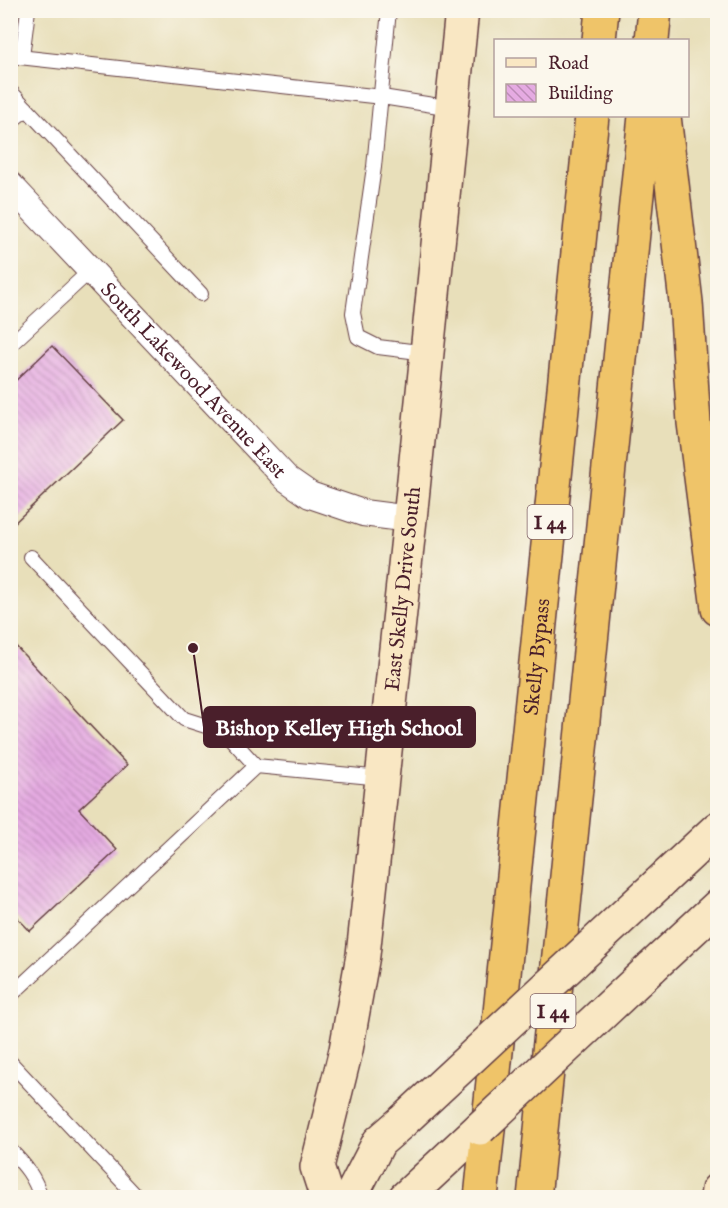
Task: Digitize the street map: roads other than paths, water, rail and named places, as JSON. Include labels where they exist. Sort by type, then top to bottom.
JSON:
[{"type":"highway","points":[[599,39],[602,10]]},
{"type":"highway","name":"Skelly Bypass","points":[[481,1197],[592,117]]},
{"type":"highway","name":"I 44","points":[[534,1197],[645,117]]},
{"type":"highway","points":[[664,117],[686,302],[693,423],[717,609]]},
{"type":"main road","name":"East Skelly Drive South","points":[[327,1197],[317,1167],[346,1050],[363,955],[462,10]]},
{"type":"main road","points":[[350,1197],[379,1142],[717,828]]},
{"type":"main road","points":[[405,1197],[717,906]]},
{"type":"main road","points":[[717,1190],[717,1197]]},
{"type":"street","name":"South Lakewood Avenue East","points":[[10,185],[287,479],[310,495],[363,513],[410,519]]},
{"type":"lane","points":[[28,10],[16,56],[382,97],[452,108]]},
{"type":"lane","points":[[389,10],[382,97],[353,313],[358,337],[378,347],[427,353]]},
{"type":"lane","points":[[10,91],[201,294]]},
{"type":"lane","points":[[10,122],[27,109]]},
{"type":"lane","points":[[10,345],[91,270]]},
{"type":"lane","points":[[31,558],[184,719],[225,732],[256,766],[382,778]]},
{"type":"lane","points":[[10,996],[256,766]]},
{"type":"lane","points":[[10,1062],[138,1197]]},
{"type":"lane","points":[[10,1150],[27,1167],[37,1184],[41,1197]]},
{"type":"place","name":"Bishop Kelley High School","points":[[193,648]]}]
